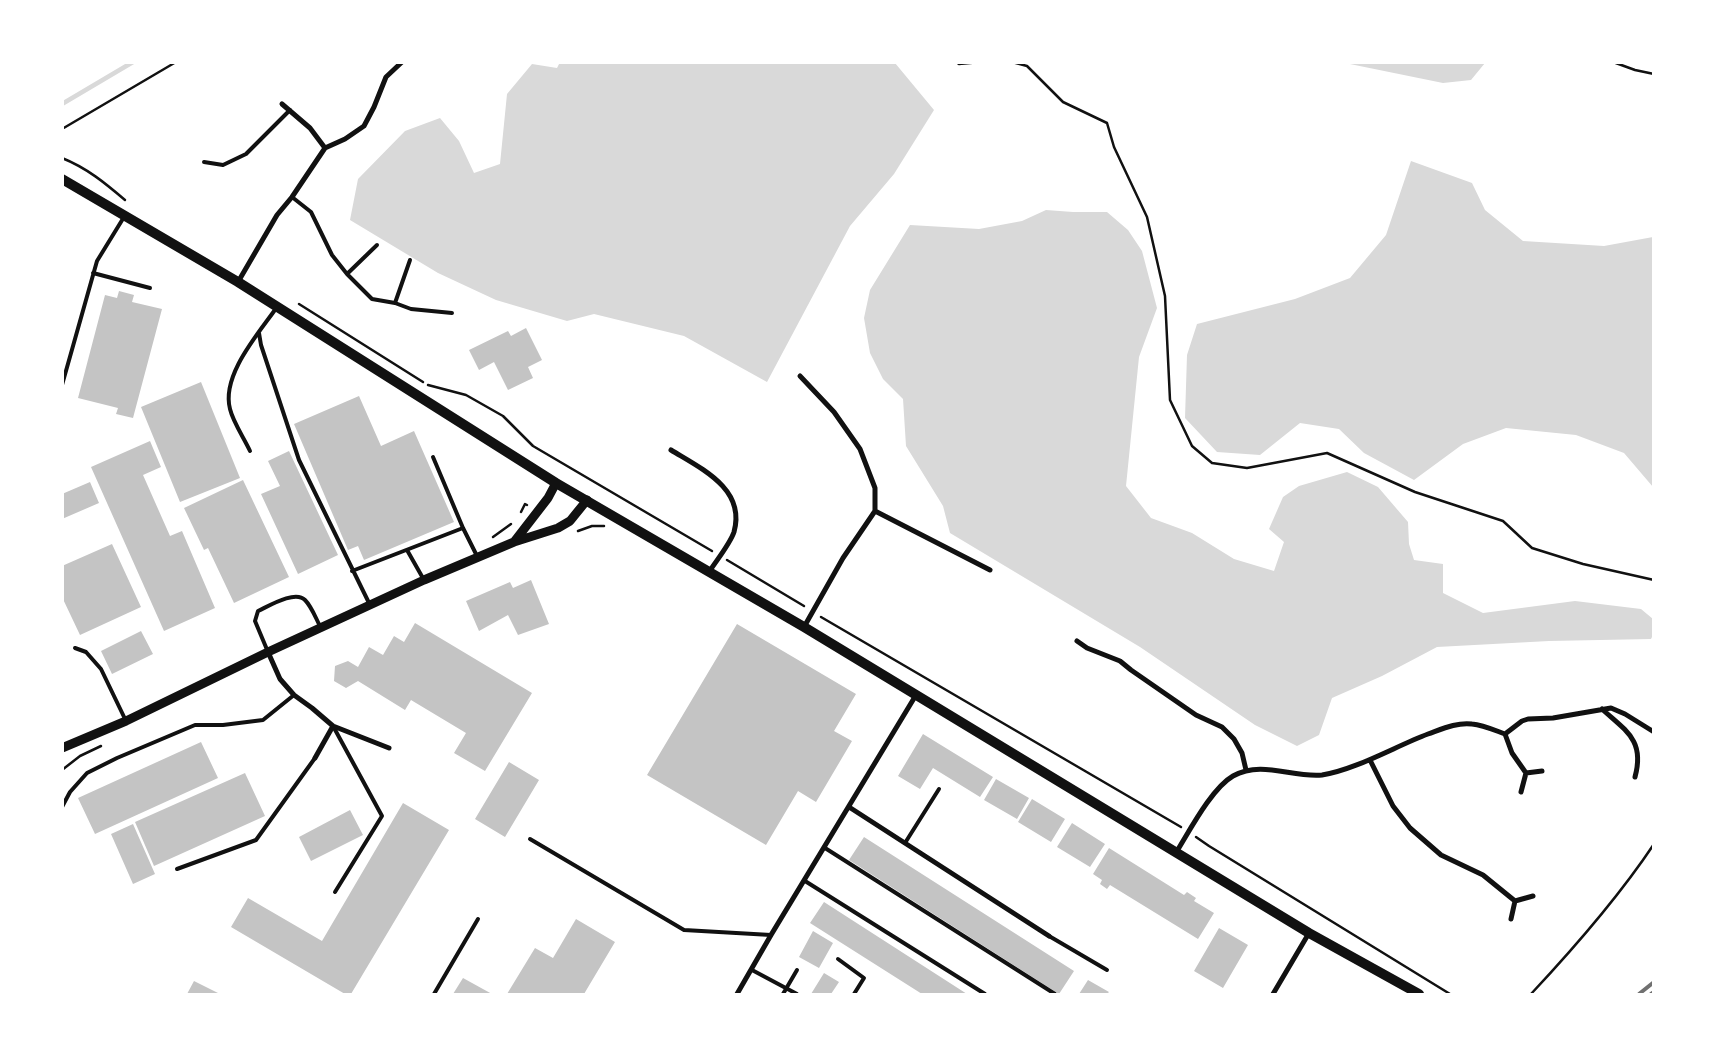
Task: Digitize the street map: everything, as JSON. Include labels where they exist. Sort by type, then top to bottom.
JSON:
[{"type":"main road","points":[[62,179],[238,282],[556,483],[804,627],[1177,851],[1309,933],[1418,994]]},
{"type":"street","points":[[238,282],[277,215],[292,197],[325,148],[345,139],[364,126],[386,77],[402,62]]},
{"type":"street","points":[[282,104],[310,128],[325,148]]},
{"type":"street","points":[[800,376],[834,412],[860,449],[875,488],[875,511],[843,558],[804,627]]},
{"type":"street","points":[[671,450],[713,476],[730,493],[737,514],[734,534],[708,572]]},
{"type":"street","points":[[514,542],[548,498],[556,483]]},
{"type":"street","points":[[63,748],[126,721],[268,652],[424,580],[514,542],[558,528],[570,521],[587,500]]},
{"type":"street","points":[[875,511],[990,570]]},
{"type":"street","points":[[1077,641],[1087,648],[1120,662],[1196,715],[1222,728],[1234,739],[1242,753],[1246,770]]},
{"type":"street","points":[[268,652],[280,679],[294,695],[333,726],[389,748]]},
{"type":"street","points":[[737,994],[916,694]]},
{"type":"street","points":[[1505,734],[1522,721],[1528,719],[1553,718],[1611,708],[1625,714],[1654,732]]},
{"type":"street","points":[[1602,709],[1631,735],[1636,745],[1638,769],[1635,777]]},
{"type":"street","points":[[1177,851],[1225,781],[1246,770],[1260,768],[1312,776],[1328,774],[1370,760],[1398,746],[1447,727],[1472,724],[1505,734],[1512,753],[1526,773],[1521,792]]},
{"type":"street","points":[[315,758],[333,726]]},
{"type":"street","points":[[1370,760],[1393,806],[1410,828],[1441,855],[1482,875],[1515,901]]},
{"type":"street","points":[[1526,773],[1542,771]]},
{"type":"street","points":[[849,806],[1049,936]]},
{"type":"street","points":[[1515,901],[1533,896]]},
{"type":"street","points":[[1511,919],[1515,901]]},
{"type":"street","points":[[1273,994],[1309,933]]},
{"type":"lane","points":[[204,162],[223,165],[246,154],[290,110]]},
{"type":"lane","points":[[292,197],[312,212],[332,255],[347,274],[372,299],[395,303],[411,309],[452,313]]},
{"type":"lane","points":[[62,385],[97,261],[125,215]]},
{"type":"lane","points":[[347,274],[377,245]]},
{"type":"lane","points":[[395,303],[410,260]]},
{"type":"lane","points":[[94,273],[150,288]]},
{"type":"lane","points":[[250,451],[230,409],[229,388],[243,354],[277,307]]},
{"type":"lane","points":[[259,333],[261,345],[299,460],[370,606]]},
{"type":"lane","points":[[433,457],[478,558]]},
{"type":"lane","points":[[352,571],[463,528]]},
{"type":"lane","points":[[407,550],[424,580]]},
{"type":"lane","points":[[268,652],[255,621],[258,611],[294,596],[300,597],[306,601],[322,628]]},
{"type":"lane","points":[[75,648],[86,652],[101,669],[126,721]]},
{"type":"lane","points":[[62,807],[70,792],[88,773],[117,758],[195,725],[263,720],[294,695]]},
{"type":"lane","points":[[333,726],[382,816],[335,892]]},
{"type":"lane","points":[[177,869],[256,840],[315,758]]},
{"type":"lane","points":[[905,843],[939,789]]},
{"type":"lane","points":[[530,839],[684,930],[771,935]]},
{"type":"lane","points":[[825,848],[1055,994]]},
{"type":"lane","points":[[805,881],[985,994]]},
{"type":"lane","points":[[434,994],[478,919]]},
{"type":"lane","points":[[1049,936],[1107,970]]},
{"type":"lane","points":[[838,959],[864,978],[854,994]]},
{"type":"lane","points":[[752,970],[797,994]]},
{"type":"lane","points":[[783,994],[797,970]]},
{"type":"path","points":[[62,129],[176,62]]},
{"type":"path","points":[[956,62],[959,64],[981,62]]},
{"type":"path","points":[[1012,62],[1027,66],[1063,102],[1108,123],[1114,147],[1147,216],[1163,287],[1170,400],[1192,446],[1212,463],[1247,468],[1327,453],[1415,492],[1503,521],[1532,548],[1583,564],[1654,580]]},
{"type":"path","points":[[1613,62],[1654,74]]},
{"type":"path","points":[[62,158],[77,164],[101,180],[130,205]]},
{"type":"path","points":[[297,303],[430,387],[466,395],[503,416],[533,446],[705,547]]},
{"type":"path","points":[[576,532],[592,526],[605,526]]},
{"type":"path","points":[[739,567],[790,598]]},
{"type":"path","points":[[834,624],[1174,824]]},
{"type":"path","points":[[62,770],[80,756],[102,745]]},
{"type":"path","points":[[1531,994],[1574,948],[1636,871],[1654,844]]},
{"type":"path","points":[[1209,846],[1450,994]]},
{"type":"shaded area","points":[[560,62],[895,63],[934,110],[894,174],[850,226],[767,382],[684,336],[594,314],[567,321],[496,300],[438,273],[350,220],[358,179],[405,131],[440,118],[459,141],[474,173],[500,164],[507,94],[532,64],[557,68]]},
{"type":"shaded area","points":[[1345,63],[1485,63],[1471,80],[1443,83]]},
{"type":"shaded area","points":[[1411,161],[1472,183],[1485,210],[1523,241],[1604,246],[1653,237],[1653,487],[1624,453],[1576,435],[1506,428],[1463,444],[1414,480],[1364,453],[1339,429],[1300,423],[1260,455],[1217,452],[1185,418],[1187,355],[1197,324],[1295,299],[1350,278],[1386,235]]},
{"type":"shaded area","points":[[1046,210],[1107,212],[1128,230],[1142,251],[1157,308],[1139,357],[1126,486],[1151,518],[1192,533],[1234,559],[1274,571],[1284,542],[1269,529],[1283,497],[1299,486],[1347,472],[1378,487],[1408,522],[1409,544],[1414,560],[1443,564],[1443,593],[1483,613],[1575,601],[1641,609],[1653,619],[1653,635],[1651,639],[1549,641],[1437,647],[1382,676],[1332,698],[1319,735],[1297,746],[1255,725],[1140,647],[950,533],[943,506],[906,446],[903,399],[883,379],[870,353],[864,318],[870,290],[910,225],[979,229],[1022,221]]},
{"type":"building","points":[[119,291],[134,295],[132,302],[162,309],[133,418],[116,414],[118,408],[78,398],[105,295],[117,298]]},
{"type":"building","points":[[526,328],[542,360],[528,367],[533,378],[508,390],[494,362],[479,370],[469,350],[508,331],[511,336]]},
{"type":"building","points":[[201,382],[240,478],[180,502],[141,407]]},
{"type":"building","points":[[359,396],[381,446],[414,431],[454,522],[364,560],[358,546],[348,550],[294,424]]},
{"type":"building","points":[[150,441],[161,467],[143,475],[170,536],[182,531],[215,608],[164,631],[91,467]]},
{"type":"building","points":[[289,451],[338,555],[298,574],[261,494],[280,486],[268,461]]},
{"type":"building","points":[[243,480],[289,577],[234,603],[208,548],[204,550],[184,508]]},
{"type":"building","points":[[90,482],[99,503],[62,519],[62,494]]},
{"type":"building","points":[[112,544],[141,607],[80,635],[62,597],[62,566]]},
{"type":"building","points":[[531,580],[549,624],[518,635],[508,615],[479,631],[466,601],[510,582],[513,588]]},
{"type":"building","points":[[415,623],[532,693],[485,771],[454,753],[466,733],[411,700],[405,710],[358,681],[346,688],[334,681],[335,666],[348,661],[358,667],[369,647],[383,655],[394,636],[404,642]]},
{"type":"building","points":[[737,624],[856,694],[834,731],[852,741],[816,802],[798,791],[766,845],[647,775]]},
{"type":"building","points":[[141,631],[153,654],[112,674],[101,651]]},
{"type":"building","points":[[923,734],[993,777],[980,797],[933,768],[920,789],[898,776]]},
{"type":"building","points":[[201,742],[218,778],[95,834],[78,798]]},
{"type":"building","points":[[509,762],[539,780],[505,837],[475,819]]},
{"type":"building","points":[[245,773],[265,816],[154,866],[135,822]]},
{"type":"building","points":[[996,779],[1029,798],[1017,819],[984,800]]},
{"type":"building","points":[[1032,799],[1065,819],[1051,842],[1018,822]]},
{"type":"building","points":[[403,803],[449,830],[351,994],[345,994],[231,927],[248,898],[322,941]]},
{"type":"building","points":[[350,810],[363,835],[311,861],[299,837]]},
{"type":"building","points":[[1072,823],[1105,844],[1090,867],[1057,847]]},
{"type":"building","points":[[133,824],[155,874],[133,884],[111,834]]},
{"type":"building","points":[[864,837],[1074,971],[1059,994],[849,860]]},
{"type":"building","points":[[1109,848],[1184,895],[1187,892],[1196,898],[1194,901],[1214,913],[1198,939],[1110,885],[1107,889],[1100,884],[1102,880],[1093,874]]},
{"type":"building","points":[[824,902],[967,994],[922,994],[810,923]]},
{"type":"building","points":[[576,919],[615,942],[584,994],[507,994],[535,948],[553,958]]},
{"type":"building","points":[[1219,928],[1248,945],[1223,988],[1194,971]]},
{"type":"building","points":[[813,931],[833,943],[819,968],[799,957]]},
{"type":"building","points":[[824,973],[839,982],[831,994],[811,994]]},
{"type":"building","points":[[463,978],[492,994],[453,994]]},
{"type":"building","points":[[1088,980],[1109,992],[1107,994],[1079,994]]},
{"type":"building","points":[[194,981],[220,994],[187,994]]},
{"type":"waterway","points":[[62,104],[133,62]]},
{"type":"railway","points":[[1639,994],[1654,982]]}]
